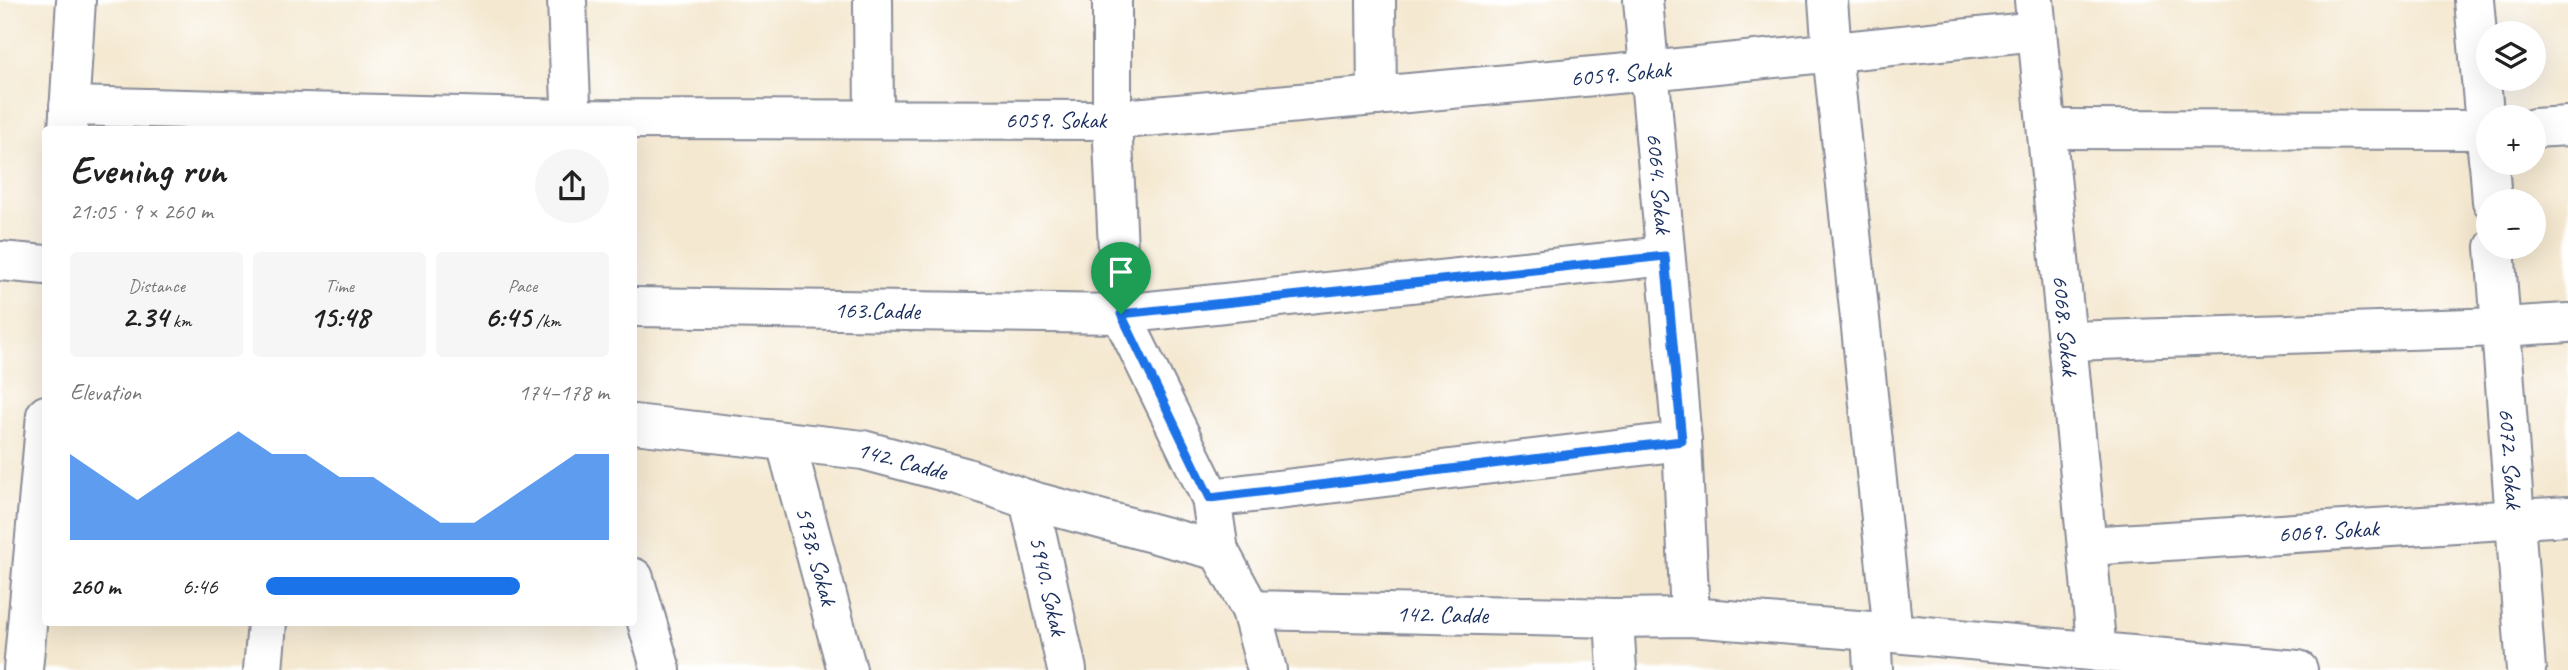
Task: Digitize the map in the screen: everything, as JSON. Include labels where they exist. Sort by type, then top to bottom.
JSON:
[{"type":"street","points":[[68,118],[76,0]]},
{"type":"street","points":[[567,0],[572,124]]},
{"type":"street","points":[[873,0],[874,119]]},
{"type":"street","points":[[1112,0],[1112,120],[1121,314],[1210,498],[1219,551],[1251,610],[1267,670]]},
{"type":"street","points":[[1377,0],[1377,96]]},
{"type":"street","name":"6064. Sokak","points":[[1643,0],[1682,441],[1690,617]]},
{"type":"street","points":[[1828,0],[1882,632],[1873,670]]},
{"type":"street","points":[[2474,0],[2484,105]]},
{"type":"street","name":"6059. Sokak","points":[[68,118],[572,124],[874,119],[1112,120],[1832,52],[2036,16]]},
{"type":"street","name":"6068. Sokak","points":[[2036,16],[2087,546],[2077,657]]},
{"type":"street","points":[[2546,127],[2568,126]]},
{"type":"street","points":[[2047,129],[2476,146]]},
{"type":"street","name":"163.Cadde","points":[[637,307],[1121,314],[1665,256]]},
{"type":"street","name":"6072. Sokak","points":[[2497,259],[2526,670]]},
{"type":"street","points":[[0,261],[42,265]]},
{"type":"street","points":[[2068,341],[2568,323]]},
{"type":"street","name":"142. Cadde","points":[[637,424],[863,450],[964,477],[1028,500],[1219,551]]},
{"type":"street","points":[[1210,498],[1682,441]]},
{"type":"street","name":"5938. Sokak","points":[[786,443],[847,670]]},
{"type":"street","points":[[23,670],[42,459]]},
{"type":"street","name":"5940. Sokak","points":[[1028,500],[1067,670]]},
{"type":"street","name":"6069. Sokak","points":[[2087,546],[2568,516]]},
{"type":"street","points":[[637,588],[662,670]]},
{"type":"street","name":"142. Cadde","points":[[1251,610],[1614,618],[1690,617],[1882,632],[2077,657],[2292,670]]},
{"type":"street","points":[[1614,618],[1617,670]]},
{"type":"street","points":[[263,670],[267,626]]},
{"type":"route","points":[[1665,256],[1682,441],[1210,498],[1121,314],[1665,256]]}]
